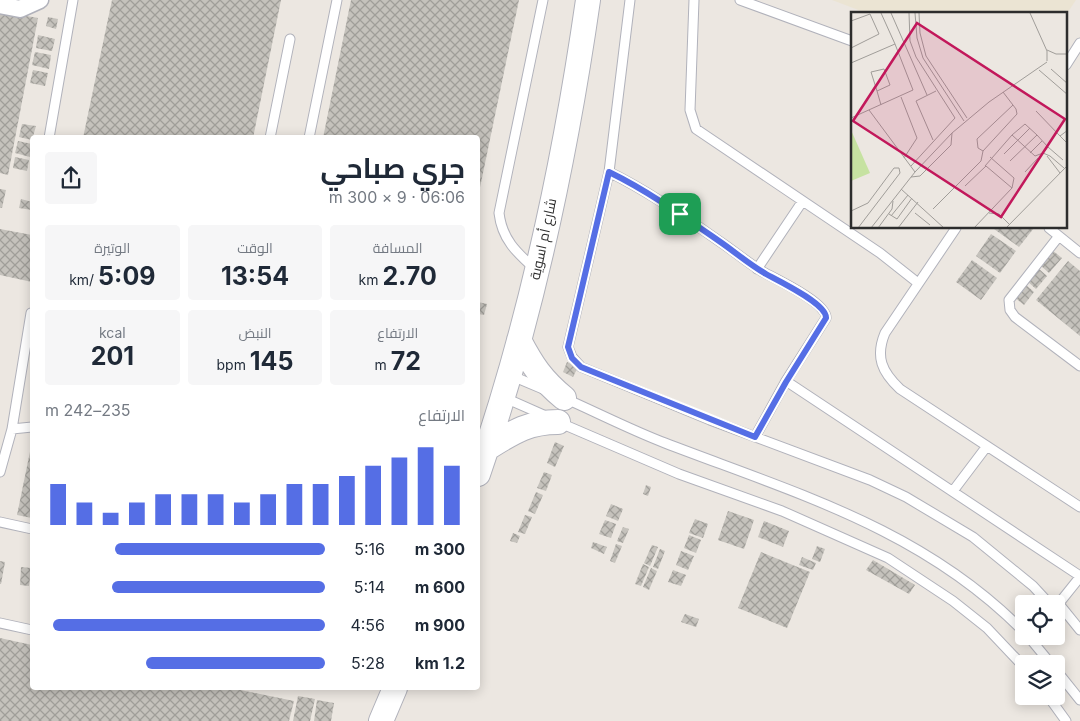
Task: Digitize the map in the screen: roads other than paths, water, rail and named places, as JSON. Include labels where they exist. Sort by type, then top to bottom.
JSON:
[{"type":"street","points":[[0,5],[20,9],[40,0]]},
{"type":"street","name":"شارع أم اسوية","points":[[480,468],[510,374],[536,270],[570,108],[588,0]]},
{"type":"street","points":[[518,340],[535,370],[564,398]]},
{"type":"street","points":[[486,449],[526,425],[540,422],[558,422]]},
{"type":"street","points":[[381,721],[394,690]]},
{"type":"lane","points":[[50,135],[73,0]]},
{"type":"lane","points":[[310,135],[337,0]]},
{"type":"lane","points":[[536,270],[508,242],[503,233],[498,213],[543,0]]},
{"type":"lane","points":[[630,0],[609,172],[568,347],[572,358],[581,367],[755,437],[870,480],[906,497],[973,537],[1041,595]]},
{"type":"lane","points":[[694,0],[690,95],[693,122],[702,135],[764,174],[802,202],[880,253],[918,284]]},
{"type":"lane","points":[[740,0],[851,41]]},
{"type":"lane","points":[[271,135],[290,39]]},
{"type":"lane","points":[[1068,62],[1080,43]]},
{"type":"lane","points":[[609,172],[644,190],[757,269],[794,289],[822,308],[826,313],[826,318],[786,382],[755,437]]},
{"type":"lane","points":[[757,269],[802,202]]},
{"type":"lane","points":[[955,229],[881,343],[881,366],[900,389],[1080,508]]},
{"type":"lane","points":[[1050,229],[1080,253]]},
{"type":"lane","points":[[1059,236],[1009,300],[1010,310],[1015,317],[1080,366]]},
{"type":"lane","points":[[0,474],[12,430],[30,319]]},
{"type":"lane","points":[[510,374],[663,443],[791,489],[890,534],[937,560],[959,575],[1003,610],[1015,623]]},
{"type":"lane","points":[[786,382],[1080,576],[1065,596]]},
{"type":"lane","points":[[503,397],[679,474],[782,512],[888,558],[953,601],[987,628],[1015,658]]},
{"type":"lane","points":[[12,430],[30,427]]},
{"type":"lane","points":[[952,491],[987,446]]},
{"type":"lane","points":[[0,522],[30,529]]},
{"type":"lane","points":[[1065,614],[1080,630]]},
{"type":"lane","points":[[0,623],[30,630]]},
{"type":"lane","points":[[1065,681],[1080,700]]},
{"type":"lane","points":[[1054,705],[1066,721]]}]
